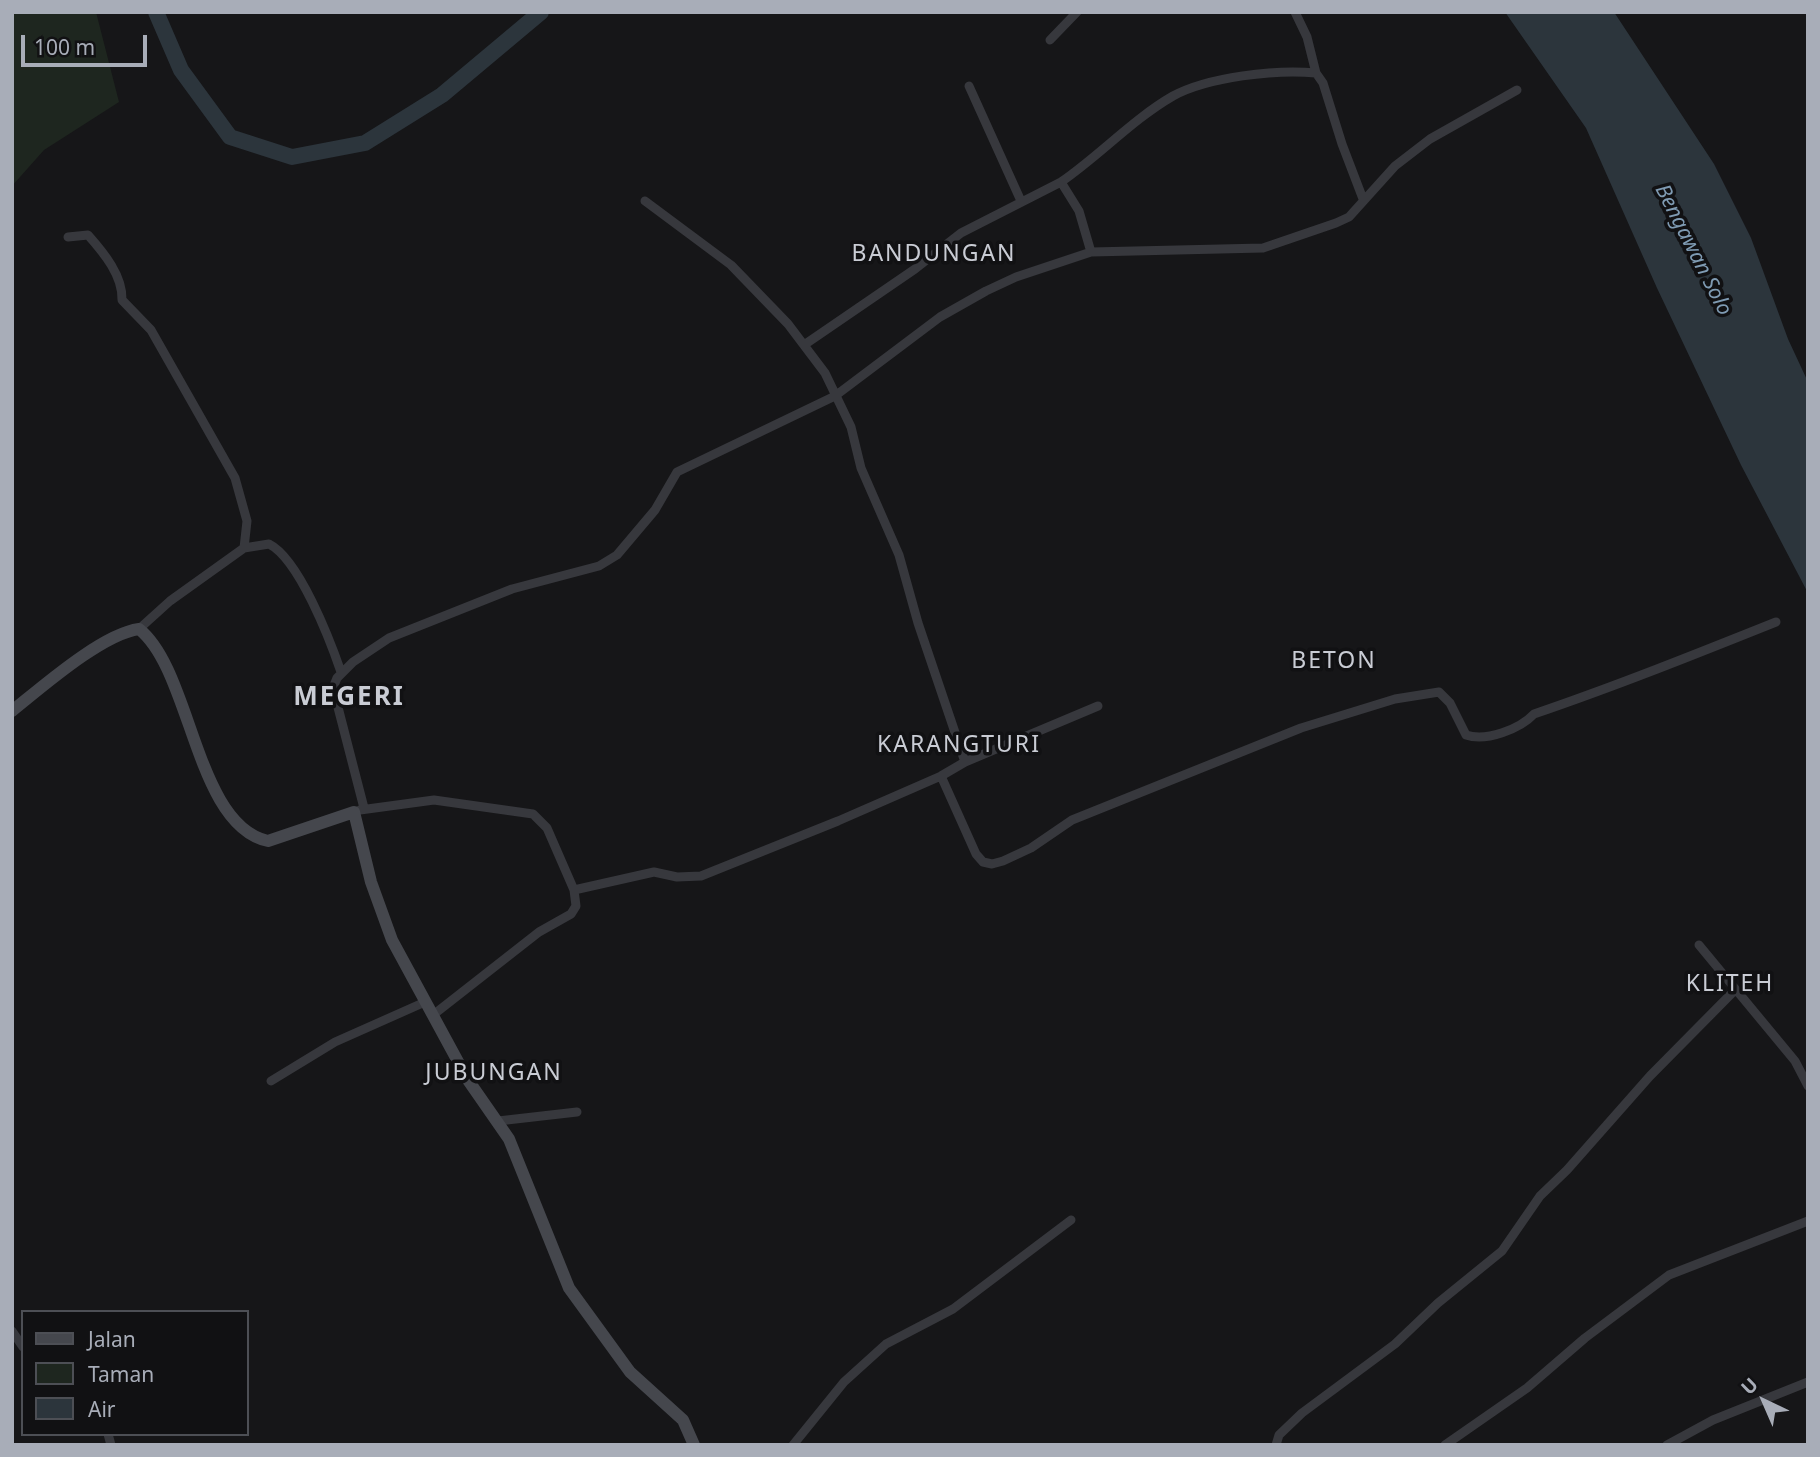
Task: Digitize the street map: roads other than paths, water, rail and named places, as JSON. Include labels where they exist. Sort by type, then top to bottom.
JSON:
[{"type":"street","points":[[1050,40],[1077,12]]},
{"type":"street","points":[[1295,12],[1307,37],[1316,73],[1324,83],[1363,199]]},
{"type":"street","points":[[804,345],[915,269],[961,233],[1061,182],[1146,115],[1184,91],[1290,70],[1316,73]]},
{"type":"street","points":[[969,86],[1020,201]]},
{"type":"street","points":[[694,1445],[684,1420],[635,1377],[575,1299],[509,1139],[468,1080],[392,940],[371,881],[333,688],[341,672],[368,650],[437,618],[512,589],[599,566],[617,555],[638,533],[677,472],[835,396],[940,317],[1016,277],[1091,252],[1263,248],[1342,220],[1355,211],[1395,166],[1430,139],[1517,90]]},
{"type":"street","points":[[1061,182],[1079,211],[1091,252]]},
{"type":"street","points":[[645,201],[731,265],[804,345],[825,373],[851,427],[861,468],[900,555],[918,624],[965,762]]},
{"type":"street","points":[[68,237],[86,234],[92,240],[122,283],[122,300],[151,330],[218,447],[235,478],[244,508],[247,521],[244,548]]},
{"type":"street","points":[[12,711],[76,661],[122,634],[139,629],[170,601],[244,548],[269,544],[287,560],[320,617],[341,672]]},
{"type":"street","points":[[941,776],[976,854],[983,862],[992,864],[1031,848],[1072,820],[1337,717],[1436,692],[1450,703],[1466,735],[1494,734],[1525,723],[1536,714],[1674,661],[1710,651],[1776,622]]},
{"type":"street","points":[[139,629],[156,649],[204,766],[231,815],[242,828],[256,838],[268,841],[359,810],[434,800],[533,814],[547,828],[574,890],[576,906],[571,914],[539,932],[433,1015]]},
{"type":"street","points":[[574,890],[654,872],[677,877],[701,876],[941,776],[965,762],[1098,706]]},
{"type":"street","points":[[1699,945],[1794,1060],[1808,1086]]},
{"type":"street","points":[[1276,1445],[1279,1435],[1302,1413],[1395,1344],[1438,1303],[1502,1251],[1540,1196],[1567,1170],[1650,1076],[1735,990]]},
{"type":"street","points":[[271,1081],[335,1042],[425,1002]]},
{"type":"street","points":[[498,1121],[577,1112]]},
{"type":"street","points":[[793,1445],[844,1382],[886,1344],[953,1309],[1071,1220]]},
{"type":"street","points":[[1445,1445],[1527,1388],[1585,1338],[1669,1275],[1808,1221]]},
{"type":"street","points":[[1667,1445],[1713,1420],[1808,1382]]},
{"type":"water","points":[[1505,12],[1614,12],[1714,164],[1751,238],[1788,339],[1808,382],[1808,593],[1741,465],[1657,288],[1586,128]]},
{"type":"waterway","name":"Bengawan Solo","points":[[156,12],[181,70],[230,137],[292,157],[365,143],[442,95],[541,12]]},
{"type":"district","name":"BANDUNGAN","points":[[934,254]]},
{"type":"district","name":"BETON","points":[[1334,661]]},
{"type":"district","name":"MEGERI","points":[[349,698]]},
{"type":"district","name":"KARANGTURI","points":[[959,745]]},
{"type":"district","name":"KLITEH","points":[[1730,984]]},
{"type":"district","name":"JUBUNGAN","points":[[494,1073]]}]
